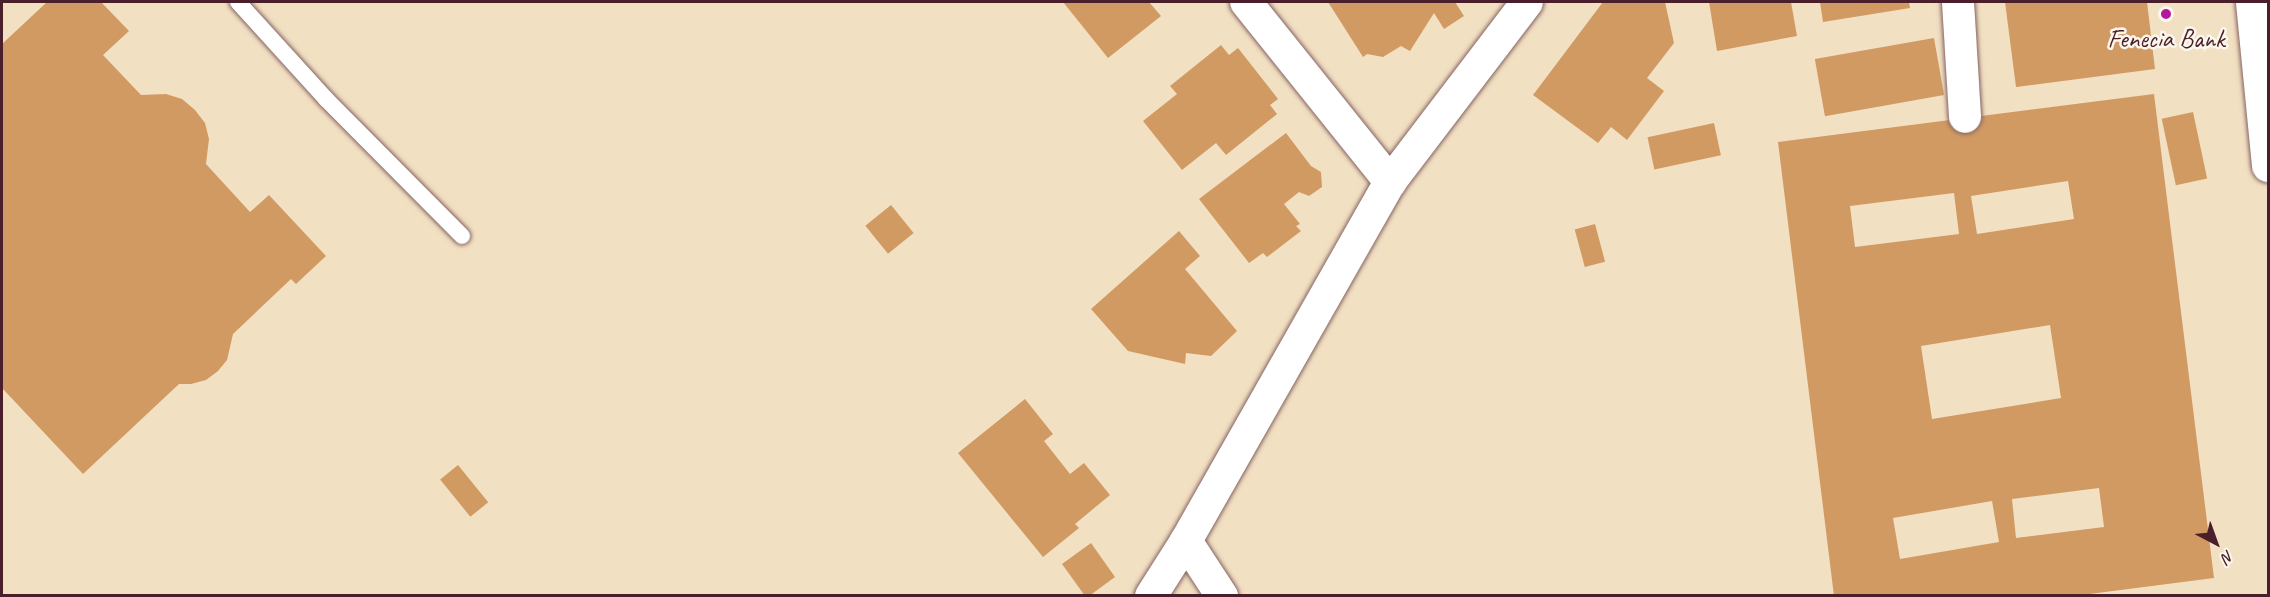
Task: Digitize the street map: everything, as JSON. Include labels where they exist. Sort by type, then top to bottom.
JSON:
[{"type":"highway","points":[[2252,2],[2268,165]]},
{"type":"street","points":[[1245,2],[1390,182]]},
{"type":"street","points":[[1151,596],[1186,542],[1390,182],[1527,2]]},
{"type":"street","points":[[1958,2],[1965,117]]},
{"type":"street","points":[[1186,542],[1222,596]]},
{"type":"lane","points":[[238,2],[326,99],[462,236]]},
{"type":"building","points":[[47,2],[101,2],[129,31],[103,55],[141,95],[166,94],[182,99],[195,110],[205,123],[209,139],[206,164],[250,212],[269,195],[326,256],[296,284],[291,279],[233,334],[227,360],[218,371],[206,380],[179,384],[83,474],[2,388],[2,44]]},
{"type":"building","points":[[1063,2],[1149,2],[1161,16],[1108,58]]},
{"type":"building","points":[[1328,2],[1455,2],[1464,16],[1444,29],[1434,13],[1410,51],[1401,46],[1383,57],[1367,54],[1363,57]]},
{"type":"building","points":[[1603,2],[1665,2],[1674,43],[1647,78],[1664,91],[1627,140],[1611,127],[1598,143],[1533,95]]},
{"type":"building","points":[[1709,2],[1791,2],[1797,36],[1717,51]]},
{"type":"building","points":[[1820,2],[1909,2],[1910,8],[1823,22]]},
{"type":"building","points":[[2005,2],[2147,2],[2155,69],[2016,87]]},
{"type":"building","points":[[1934,38],[1944,95],[1825,116],[1815,59]]},
{"type":"building","points":[[1221,45],[1229,55],[1238,48],[1278,99],[1270,105],[1277,114],[1226,155],[1216,143],[1182,170],[1143,121],[1177,94],[1170,86]]},
{"type":"building","points":[[2154,94],[2214,578],[2074,596],[1834,596],[1778,142]],"holes":[[[2068,181],[2074,219],[1977,234],[1971,196]],[[1954,193],[1959,234],[1855,247],[1850,206]],[[2050,325],[2061,398],[1932,419],[1921,346]],[[2099,488],[2104,527],[2016,538],[2012,499]],[[1992,501],[1999,542],[1900,559],[1893,518]]]},
{"type":"building","points":[[2193,112],[2207,179],[2176,185],[2162,119]]},
{"type":"building","points":[[1714,123],[1721,155],[1654,169],[1647,137]]},
{"type":"building","points":[[1286,133],[1311,166],[1321,172],[1322,187],[1309,196],[1299,192],[1284,204],[1300,224],[1296,226],[1301,231],[1267,257],[1263,253],[1249,263],[1199,199]]},
{"type":"building","points":[[891,205],[914,233],[888,254],[865,226]]},
{"type":"building","points":[[1595,224],[1605,262],[1585,267],[1575,229]]},
{"type":"building","points":[[1179,231],[1200,256],[1185,269],[1237,331],[1211,356],[1186,353],[1185,364],[1128,351],[1091,309]]},
{"type":"building","points":[[1025,399],[1053,434],[1044,441],[1070,474],[1084,463],[1110,495],[1075,524],[1079,528],[1043,557],[958,453]]},
{"type":"building","points":[[458,465],[488,502],[470,517],[440,479]]},
{"type":"building","points":[[1091,543],[1115,577],[1089,596],[1085,596],[1062,564]]},
{"type":"place","name":"Fenecia Bank","points":[[2166,14]]}]
